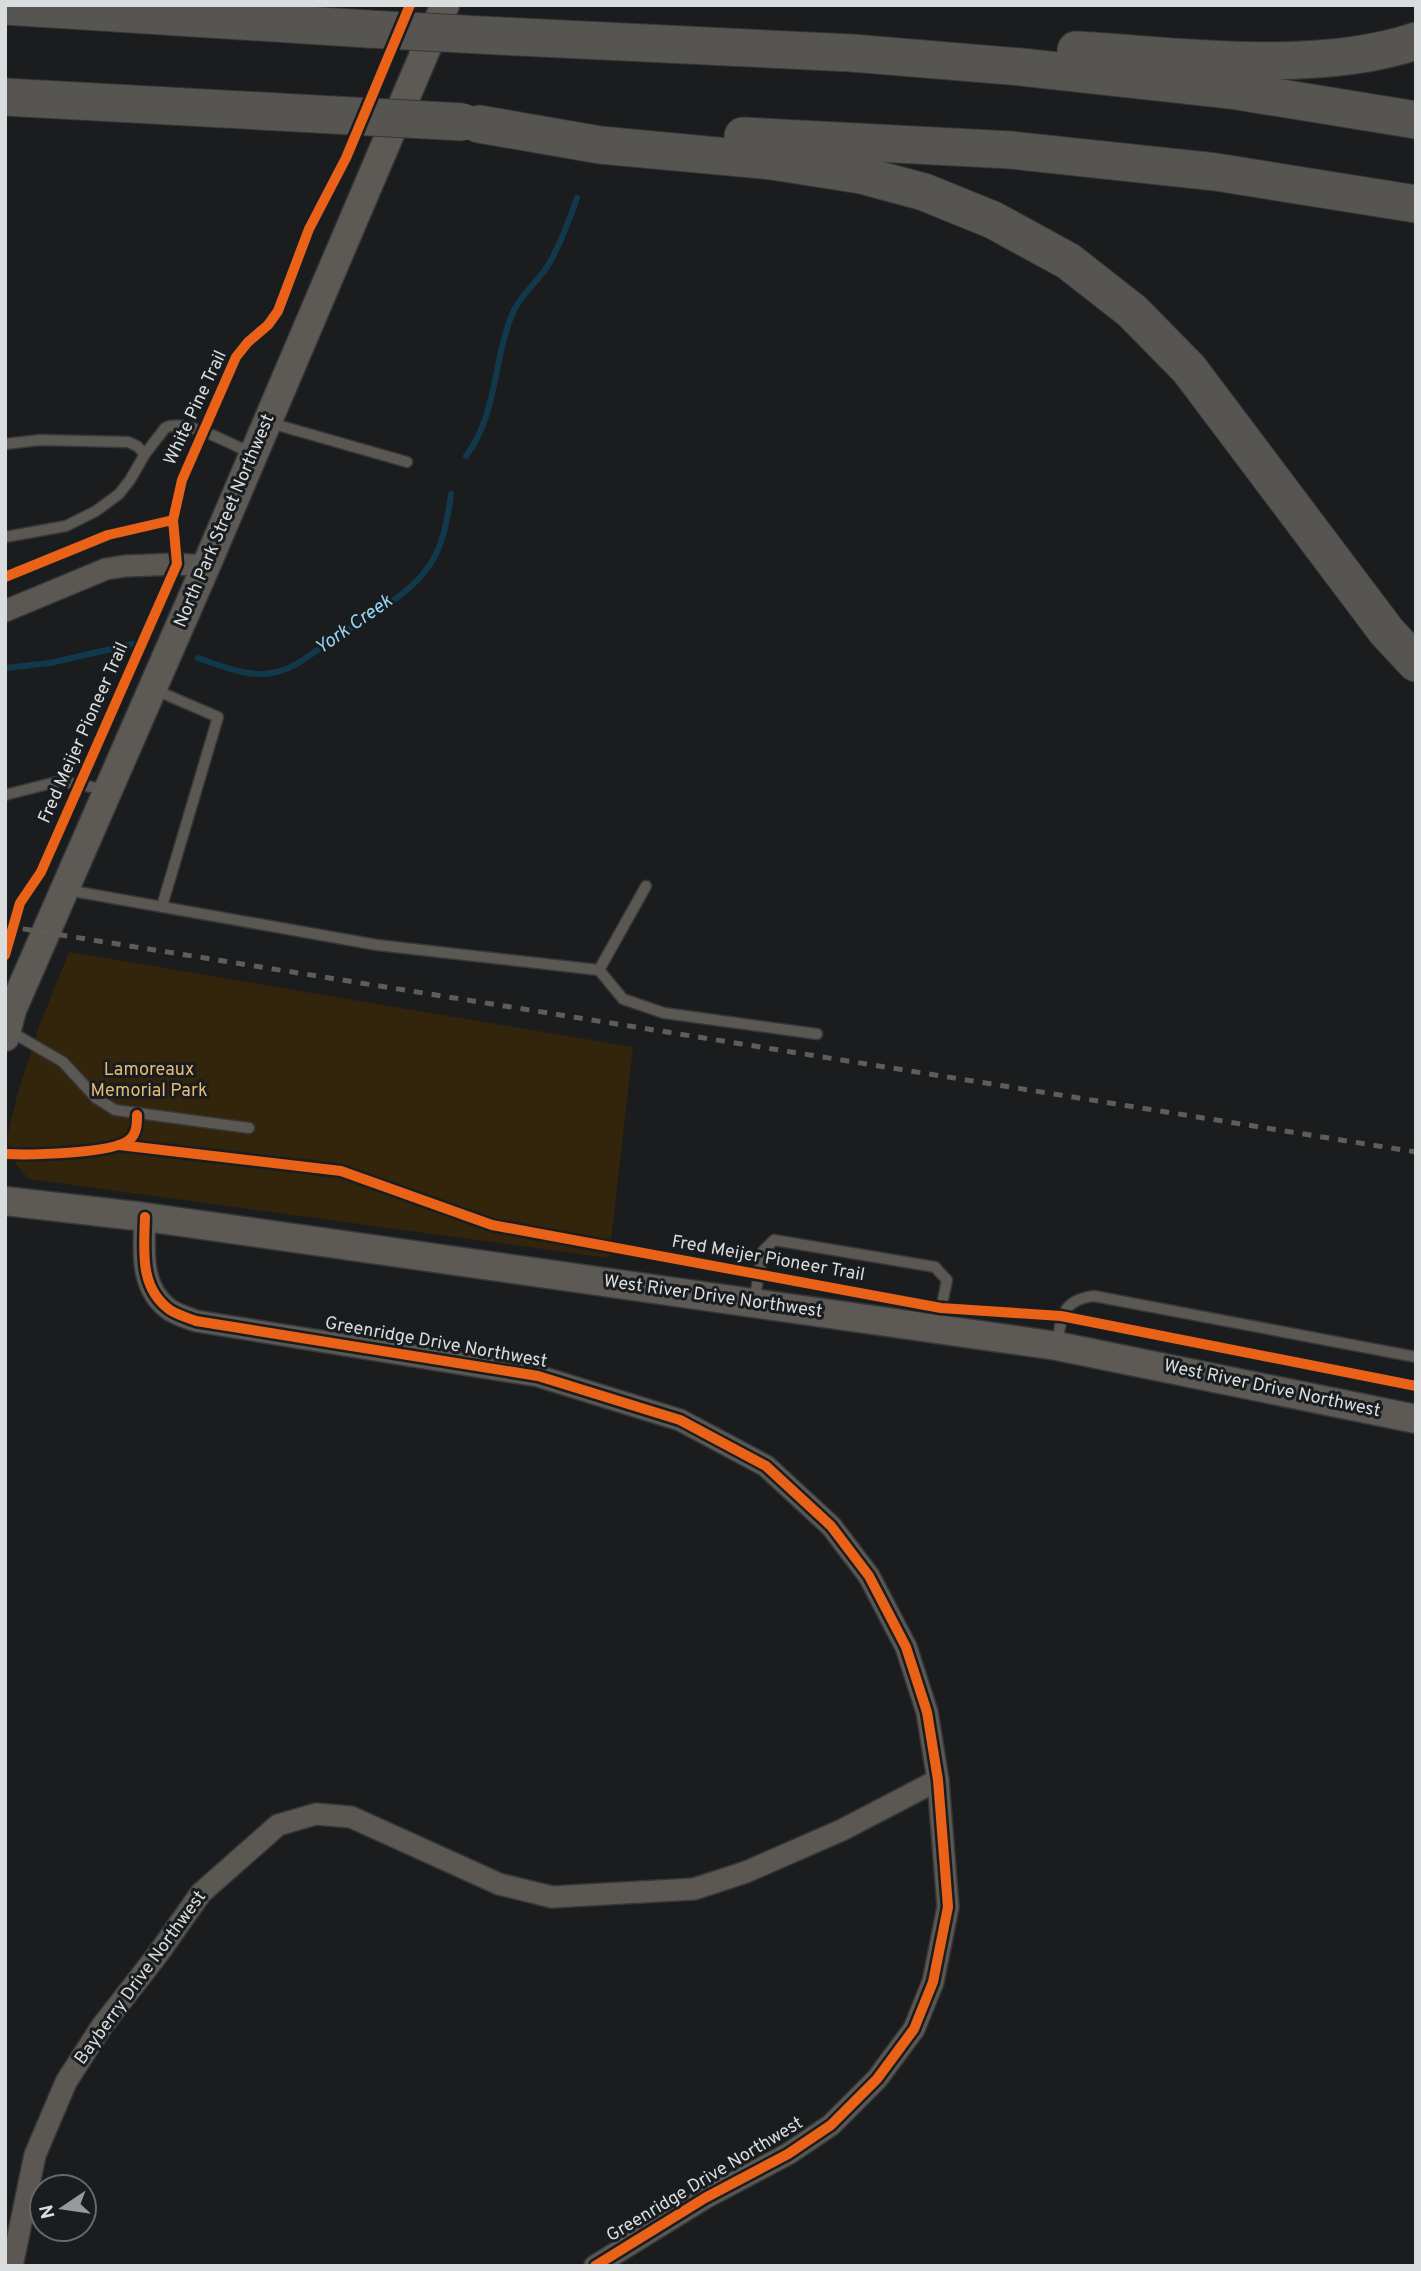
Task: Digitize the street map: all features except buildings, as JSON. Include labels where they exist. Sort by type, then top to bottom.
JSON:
[{"type":"highway","points":[[5,6],[368,29],[852,53],[1021,67],[1218,89],[1416,120]]},
{"type":"highway","points":[[852,53],[1028,47],[1238,59],[1303,59],[1355,56],[1416,41]]},
{"type":"highway","points":[[5,97],[1011,150],[1216,173],[1416,204]]},
{"type":"highway","points":[[471,123],[627,148],[772,161],[861,175],[924,192],[993,220],[1068,261],[1132,311],[1189,369],[1387,632],[1416,663]]},
{"type":"main road","name":"North Park Street Northwest","points":[[6,1032],[12,1010],[206,566],[444,5]]},
{"type":"main road","name":"West River Drive Northwest","points":[[5,1201],[145,1217],[1057,1346],[1416,1419]]},
{"type":"street","points":[[5,611],[106,569],[177,564],[206,566]]},
{"type":"street","name":"Greenridge Drive Northwest","points":[[145,1217],[144,1257],[153,1293],[171,1310],[196,1321],[538,1376],[680,1420],[766,1466],[831,1526],[869,1576],[906,1647],[927,1712],[938,1780],[948,1907],[933,1982],[914,2029],[877,2079],[831,2125],[788,2154],[705,2197],[595,2266]]},
{"type":"street","name":"Bayberry Drive Northwest","points":[[12,2266],[35,2155],[66,2082],[102,2026],[201,1893],[278,1825],[316,1814],[351,1817],[499,1884],[552,1897],[694,1889],[746,1872],[842,1830],[938,1780]]},
{"type":"lane","points":[[267,422],[407,462]]},
{"type":"lane","points":[[5,537],[66,526],[96,511],[119,494],[165,428],[178,423],[253,454]]},
{"type":"lane","points":[[5,444],[62,440],[128,442],[145,454]]},
{"type":"lane","points":[[152,688],[218,718],[162,906]]},
{"type":"lane","points":[[5,795],[60,781],[108,790]]},
{"type":"lane","points":[[599,970],[646,886]]},
{"type":"lane","points":[[64,890],[377,945],[599,970],[623,999],[664,1013],[817,1034]]},
{"type":"lane","points":[[6,1032],[63,1062],[96,1098],[115,1110],[249,1128]]},
{"type":"lane","points":[[754,1303],[763,1251],[774,1240],[934,1267],[947,1280],[937,1329]]},
{"type":"lane","points":[[1057,1346],[1064,1311],[1076,1300],[1094,1296],[1416,1357]]},
{"type":"green space","name":"Lamoreaux Memorial Park","points":[[69,952],[633,1047],[609,1258],[29,1179],[11,1159],[7,1137],[40,1024]]},
{"type":"waterway","name":"York Creek","points":[[466,456],[476,440],[490,404],[502,347],[514,310],[552,259],[577,198]]},
{"type":"waterway","name":"York Creek","points":[[198,658],[236,671],[256,674],[284,670],[305,659],[389,604],[416,582],[435,556],[446,525],[451,494]]},
{"type":"waterway","name":"York Creek","points":[[5,668],[50,663],[133,644]]},
{"type":"railway","points":[[5,926],[1416,1152]]},
{"type":"cycle path","name":"White Pine Trail","points":[[5,955],[20,903],[41,872],[177,564],[173,520],[182,480],[236,357],[278,311],[309,229],[346,158],[410,5]]},
{"type":"cycle path","points":[[5,577],[108,535],[173,520]]},
{"type":"cycle path","points":[[5,1154],[70,1153],[120,1145],[134,1135],[137,1115]]},
{"type":"cycle path","name":"Fred Meijer Pioneer Trail","points":[[119,1145],[341,1171],[492,1225],[941,1308],[1061,1316],[1416,1386]]},
{"type":"cycle path","points":[[145,1217],[144,1255],[148,1280],[160,1301],[183,1316],[196,1321],[538,1376],[680,1420],[766,1466],[831,1526],[869,1576],[906,1647],[927,1712],[938,1780],[948,1907],[933,1982],[914,2029],[877,2079],[831,2125],[788,2154],[705,2198],[595,2266]]}]
